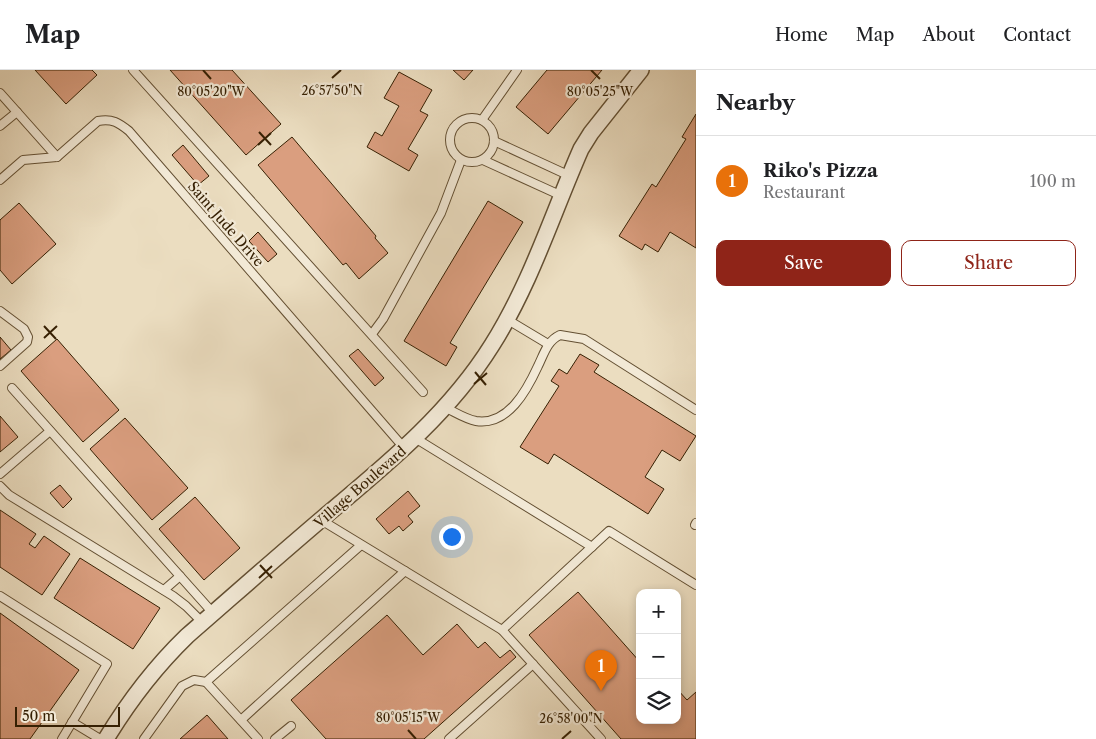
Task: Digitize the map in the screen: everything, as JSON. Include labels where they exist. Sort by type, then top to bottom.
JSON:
[{"type":"street","name":"Village Boulevard","points":[[106,739],[124,709],[173,649],[410,444],[478,366],[508,320],[530,276],[582,149],[591,133],[641,70]]},
{"type":"lane","points":[[134,70],[423,392]]},
{"type":"lane","points":[[482,120],[517,70]]},
{"type":"lane","points":[[0,93],[57,157]]},
{"type":"lane","points":[[0,126],[17,112]]},
{"type":"lane","points":[[471,118],[482,120],[491,127],[494,141],[493,148],[483,160],[476,162],[461,160],[456,156],[450,142],[453,128],[464,119],[471,118]]},
{"type":"lane","name":"Saint Jude Drive","points":[[57,157],[98,121],[116,121],[129,131],[410,444],[592,547]]},
{"type":"lane","points":[[494,141],[570,176]]},
{"type":"lane","points":[[0,180],[23,160],[57,157]]},
{"type":"lane","points":[[372,334],[383,319],[441,213],[461,160]]},
{"type":"lane","points":[[483,160],[562,196]]},
{"type":"lane","points":[[0,311],[24,329],[28,337],[27,342],[0,366]]},
{"type":"lane","points":[[508,320],[548,344]]},
{"type":"lane","points":[[444,407],[477,421],[490,421],[499,417],[518,400],[535,372],[548,344],[560,335],[584,338],[696,410]]},
{"type":"lane","points":[[12,388],[180,576],[208,618]]},
{"type":"lane","points":[[0,474],[50,431]]},
{"type":"lane","points":[[0,486],[9,495],[208,618]]},
{"type":"lane","points":[[320,520],[502,630],[601,739]]},
{"type":"lane","points":[[502,630],[609,531],[696,584]]},
{"type":"lane","points":[[206,682],[361,545]]},
{"type":"lane","points":[[241,720],[405,571]]},
{"type":"lane","points":[[164,590],[180,576]]},
{"type":"lane","points":[[0,596],[107,664],[62,739]]},
{"type":"lane","points":[[449,739],[533,664]]},
{"type":"lane","points":[[144,739],[182,686],[194,680],[206,682],[258,739]]},
{"type":"lane","points":[[72,722],[100,739]]},
{"type":"lane","points":[[275,739],[291,726]]},
{"type":"building","points":[[35,70],[92,70],[97,75],[66,104]]},
{"type":"building","points":[[170,70],[232,70],[281,124],[246,155]]},
{"type":"building","points":[[453,70],[473,70],[464,80]]},
{"type":"building","points":[[547,70],[602,70],[548,134],[516,107]]},
{"type":"building","points":[[399,72],[432,90],[420,111],[428,115],[408,149],[418,155],[409,171],[367,147],[375,132],[382,136],[399,106],[384,98]]},
{"type":"building","points":[[696,114],[696,248],[670,232],[658,252],[645,244],[642,250],[619,236],[652,184],[656,187],[686,139],[682,137]]},
{"type":"building","points":[[292,137],[376,236],[375,238],[388,253],[359,279],[346,263],[343,265],[258,165]]},
{"type":"building","points":[[183,145],[209,176],[198,185],[172,155]]},
{"type":"building","points":[[488,201],[523,222],[450,343],[457,347],[446,366],[404,341]]},
{"type":"building","points":[[19,203],[56,244],[12,284],[0,270],[0,220]]},
{"type":"building","points":[[258,232],[277,254],[268,262],[249,241]]},
{"type":"building","points":[[0,337],[11,350],[0,359]]},
{"type":"building","points":[[57,339],[119,410],[83,442],[21,371]]},
{"type":"building","points":[[358,349],[384,378],[375,386],[349,356]]},
{"type":"building","points":[[580,354],[599,365],[594,372],[696,436],[680,461],[662,450],[645,477],[664,489],[648,514],[554,454],[548,464],[520,447],[559,386],[551,381],[559,369],[567,374]]},
{"type":"building","points":[[0,416],[18,437],[0,452]]},
{"type":"building","points":[[125,418],[188,488],[152,520],[90,449]]},
{"type":"building","points":[[60,485],[72,499],[63,508],[50,493]]},
{"type":"building","points":[[408,491],[420,506],[408,516],[413,522],[403,531],[399,526],[389,534],[376,519]]},
{"type":"building","points":[[195,497],[240,548],[204,580],[159,529]]},
{"type":"building","points":[[0,510],[36,534],[29,544],[35,548],[44,536],[70,554],[42,595],[0,567]]},
{"type":"building","points":[[80,558],[160,608],[133,649],[54,598]]},
{"type":"building","points":[[578,592],[636,657],[636,724],[681,724],[681,693],[687,700],[696,692],[696,739],[621,739],[529,635]]},
{"type":"building","points":[[0,613],[79,670],[30,739],[0,739]]},
{"type":"building","points":[[387,615],[423,655],[457,624],[478,648],[485,642],[500,658],[510,650],[516,657],[424,739],[326,739],[291,700]]},
{"type":"building","points":[[207,715],[228,739],[180,739]]},
{"type":"place","name":"Riko's Pizza","points":[[601,691]]}]
